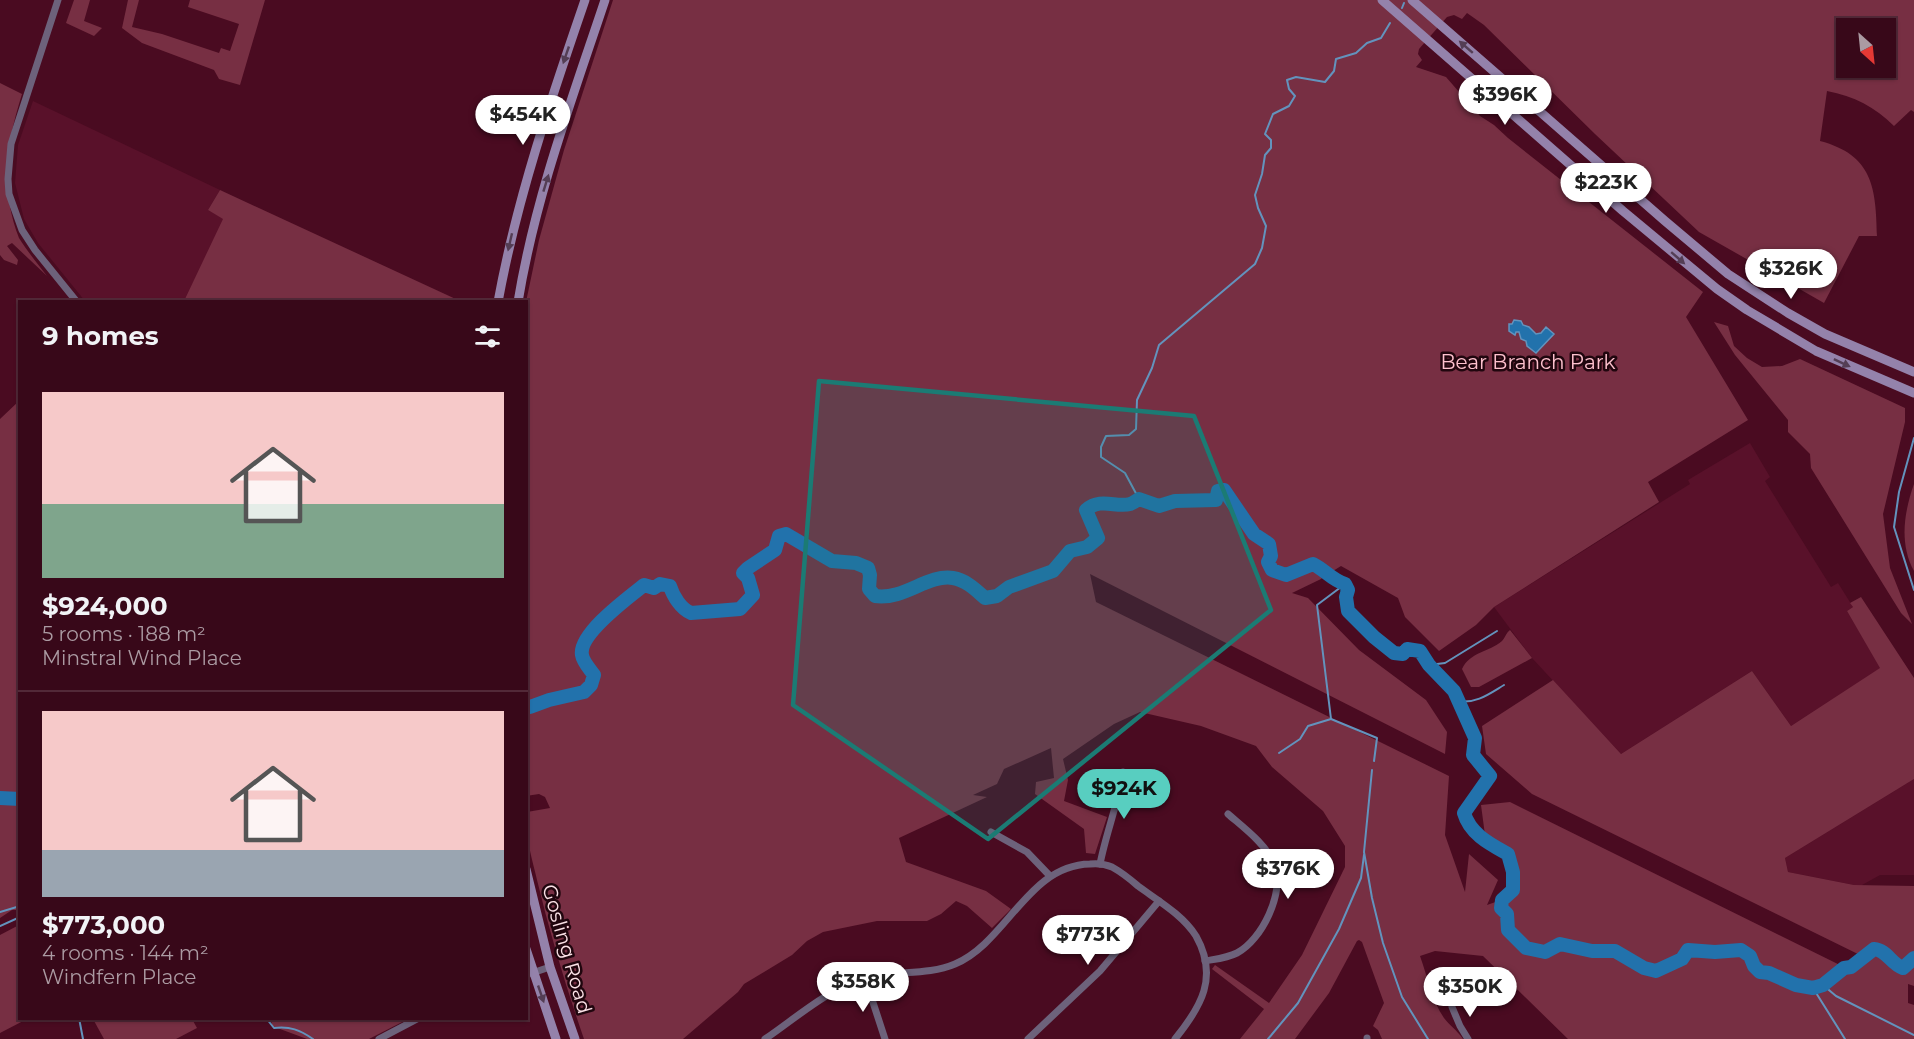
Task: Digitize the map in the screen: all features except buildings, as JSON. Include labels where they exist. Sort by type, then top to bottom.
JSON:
[{"type":"main road","points":[[498,300],[508,247],[521,198],[585,0]]},
{"type":"main road","points":[[518,300],[526,252],[539,203],[605,0]]},
{"type":"main road","points":[[1382,0],[1684,264],[1717,289],[1747,310],[1816,351],[1914,393]]},
{"type":"main road","points":[[1412,0],[1728,274],[1825,334],[1914,372]]},
{"type":"main road","name":"Gosling Road","points":[[528,877],[550,967],[575,1039]]},
{"type":"main road","name":"Gosling Road","points":[[530,974],[556,1039]]},
{"type":"street","points":[[58,0],[11,144],[8,178],[9,194],[22,230],[75,300]]},
{"type":"street","points":[[1100,864],[1105,838],[1119,797],[1123,772]]},
{"type":"street","points":[[1205,961],[1228,956],[1248,945],[1255,938],[1273,907],[1278,887],[1278,876],[1269,855],[1256,839],[1228,814]]},
{"type":"street","points":[[991,832],[1027,852],[1050,876]]},
{"type":"street","points":[[766,1039],[841,988],[865,978],[945,968],[965,959],[981,946],[1050,876],[1076,865],[1100,864],[1111,867],[1159,901],[1196,936],[1205,961],[1205,984],[1195,1014],[1175,1039]]},
{"type":"street","points":[[1028,1039],[1100,971],[1159,901]]},
{"type":"street","points":[[530,974],[550,967]]},
{"type":"street","points":[[865,978],[885,1039]]},
{"type":"street","points":[[1452,1006],[1468,1039]]},
{"type":"street","points":[[380,1039],[415,1020]]},
{"type":"highlighted area","points":[[819,381],[1194,416],[1271,610],[988,839],[793,705]]},
{"type":"shaded area","points":[[33,101],[220,190],[208,210],[224,219],[184,300],[84,300],[38,243],[24,219],[15,183],[18,145]]},
{"type":"shaded area","points":[[1750,443],[1770,477],[1765,481],[1831,587],[1838,583],[1853,607],[1847,611],[1881,668],[1791,726],[1752,671],[1621,754],[1532,658],[1494,607],[1690,484],[1688,480]]},
{"type":"shaded area","points":[[1914,779],[1914,875],[1880,875],[1862,885],[1854,885],[1788,872],[1785,858]]},
{"type":"green space","points":[[74,0],[90,0],[84,21],[102,28],[94,36],[66,23]]},
{"type":"green space","points":[[128,0],[139,0],[132,27],[162,34],[219,53],[221,48],[230,51],[239,24],[188,7],[190,0],[265,0],[240,85],[219,79],[214,70],[142,43],[122,28]]},
{"type":"green space","name":"Bear Branch Park","points":[[613,0],[1914,0],[1914,112],[1911,110],[1894,126],[1864,103],[1827,91],[1820,141],[1838,147],[1851,155],[1868,176],[1875,203],[1877,236],[1859,236],[1824,303],[1699,232],[1484,25],[1467,13],[1462,19],[1454,15],[1447,17],[1419,49],[1418,54],[1422,60],[1416,67],[1446,77],[1480,116],[1703,292],[1686,317],[1748,420],[1648,482],[1659,502],[1494,607],[1476,625],[1439,651],[1405,617],[1398,598],[1341,566],[1333,571],[1330,569],[1321,579],[1292,593],[1308,598],[1359,650],[1426,700],[1447,732],[1445,754],[1090,574],[1096,602],[1449,776],[1445,835],[1465,892],[1469,854],[1498,880],[1487,905],[1518,894],[1515,864],[1485,835],[1481,805],[1510,802],[1848,969],[1864,957],[1532,794],[1486,754],[1482,726],[1553,680],[1621,754],[1752,671],[1791,726],[1880,668],[1847,611],[1853,607],[1850,603],[1861,597],[1914,678],[1914,779],[1785,858],[1788,872],[1854,885],[1914,886],[1914,986],[1908,984],[1908,1003],[1914,1005],[1914,1039],[1568,1039],[1483,956],[1435,951],[1420,956],[1440,1011],[1463,1039],[1382,1039],[1378,1030],[1373,1026],[1384,1003],[1362,942],[1359,940],[1329,993],[1295,1039],[1240,1039],[1264,1009],[1212,969],[1215,965],[1269,1003],[1302,955],[1345,867],[1345,846],[1323,811],[1272,767],[1256,746],[1201,726],[1140,712],[1114,724],[1063,759],[1068,780],[1064,801],[1107,817],[1095,854],[1086,853],[1084,829],[1035,794],[1036,782],[1054,778],[1051,748],[1004,769],[997,784],[973,795],[987,797],[899,838],[906,862],[986,891],[1011,909],[992,928],[967,906],[956,901],[941,914],[927,921],[877,921],[823,932],[807,941],[792,955],[744,984],[738,992],[683,1039],[584,1039],[547,920],[528,838],[528,812],[550,808],[545,797],[539,794],[528,796],[526,300],[539,240],[564,150]]},
{"type":"green space","points":[[0,83],[22,94],[12,131],[7,166],[9,202],[13,220],[19,238],[47,276],[12,243],[7,246],[18,260],[17,265],[4,260],[0,255]]},
{"type":"green space","points":[[220,190],[458,300],[184,300],[223,219],[208,210]]},
{"type":"green space","points":[[1714,322],[1728,326],[1734,346],[1747,358],[1762,367],[1782,366],[1800,359],[1905,408],[1905,422],[1883,514],[1890,568],[1912,624],[1901,613],[1811,468],[1810,454],[1788,432],[1788,420],[1735,355]]},
{"type":"green space","points":[[18,402],[18,910],[12,910],[0,918],[0,419]]},
{"type":"green space","points":[[1914,484],[1914,571],[1906,550],[1905,528]]},
{"type":"green space","points":[[1510,630],[1532,658],[1479,687],[1471,687],[1462,669],[1465,663],[1502,641]]},
{"type":"green space","points":[[18,926],[18,1020],[25,1020],[0,1033],[0,935]]},
{"type":"green space","points":[[94,1020],[193,1020],[197,1028],[176,1039],[104,1039]]},
{"type":"green space","points":[[271,1020],[406,1020],[369,1039],[307,1039],[272,1026]]},
{"type":"water","points":[[1514,320],[1521,321],[1536,334],[1541,333],[1546,327],[1554,334],[1536,353],[1527,346],[1526,341],[1521,339],[1519,332],[1515,335],[1509,331],[1509,324],[1512,324]]},
{"type":"waterway","points":[[1402,8],[1404,3]]},
{"type":"waterway","points":[[1139,499],[1125,473],[1101,457],[1101,447],[1106,436],[1129,435],[1136,429],[1137,400],[1152,368],[1159,345],[1255,264],[1262,248],[1266,226],[1255,195],[1265,155],[1271,148],[1271,140],[1265,134],[1273,114],[1289,106],[1295,96],[1289,89],[1287,80],[1296,77],[1325,82],[1334,71],[1336,59],[1356,53],[1367,43],[1381,38],[1390,23]]},
{"type":"waterway","points":[[1914,438],[1899,492],[1894,527],[1914,590]]},
{"type":"waterway","points":[[528,706],[584,692],[591,685],[594,675],[585,663],[582,655],[583,646],[596,627],[644,585],[654,588],[660,584],[670,586],[678,602],[691,613],[740,609],[753,595],[748,578],[743,573],[775,550],[779,536],[786,534],[832,561],[856,563],[868,568],[869,589],[875,596],[896,594],[934,580],[953,578],[971,586],[985,598],[997,596],[1009,587],[1053,571],[1070,551],[1087,547],[1098,538],[1086,510],[1092,506],[1103,503],[1125,505],[1139,499],[1159,506],[1175,501],[1216,500],[1218,491],[1224,490],[1254,534],[1269,544],[1271,556],[1268,562],[1272,570],[1286,575],[1313,564],[1345,584],[1348,590],[1346,597],[1348,611],[1374,637],[1394,653],[1403,654],[1407,649],[1420,651],[1429,665],[1454,691],[1475,738],[1473,755],[1490,776],[1464,813],[1476,833],[1508,854],[1513,872],[1513,890],[1502,900],[1501,908],[1507,914],[1508,930],[1526,948],[1545,952],[1560,944],[1592,951],[1615,951],[1644,968],[1656,971],[1682,959],[1688,950],[1715,952],[1741,950],[1750,956],[1754,966],[1760,972],[1769,973],[1796,985],[1813,988],[1823,985],[1874,949],[1882,952],[1903,968],[1914,958]]},
{"type":"waterway","points":[[1345,584],[1317,605],[1331,719],[1377,738],[1374,761]]},
{"type":"waterway","points":[[1429,665],[1445,663],[1497,631]]},
{"type":"waterway","points":[[1458,701],[1477,700],[1504,685]]},
{"type":"waterway","points":[[1279,753],[1300,739],[1308,726],[1331,719]]},
{"type":"waterway","points":[[1372,770],[1364,852],[1372,898],[1383,943],[1402,997],[1428,1039]]},
{"type":"waterway","points":[[0,798],[18,799]]},
{"type":"waterway","points":[[1268,1039],[1298,1003],[1339,929],[1361,878],[1364,855]]},
{"type":"waterway","points":[[0,912],[18,907]]},
{"type":"waterway","points":[[0,926],[18,918]]},
{"type":"waterway","points":[[1823,985],[1836,996],[1914,1035]]},
{"type":"waterway","points":[[1813,988],[1845,1039]]},
{"type":"waterway","points":[[79,1020],[83,1039]]},
{"type":"waterway","points":[[268,1020],[274,1028],[295,1029],[313,1039]]}]
